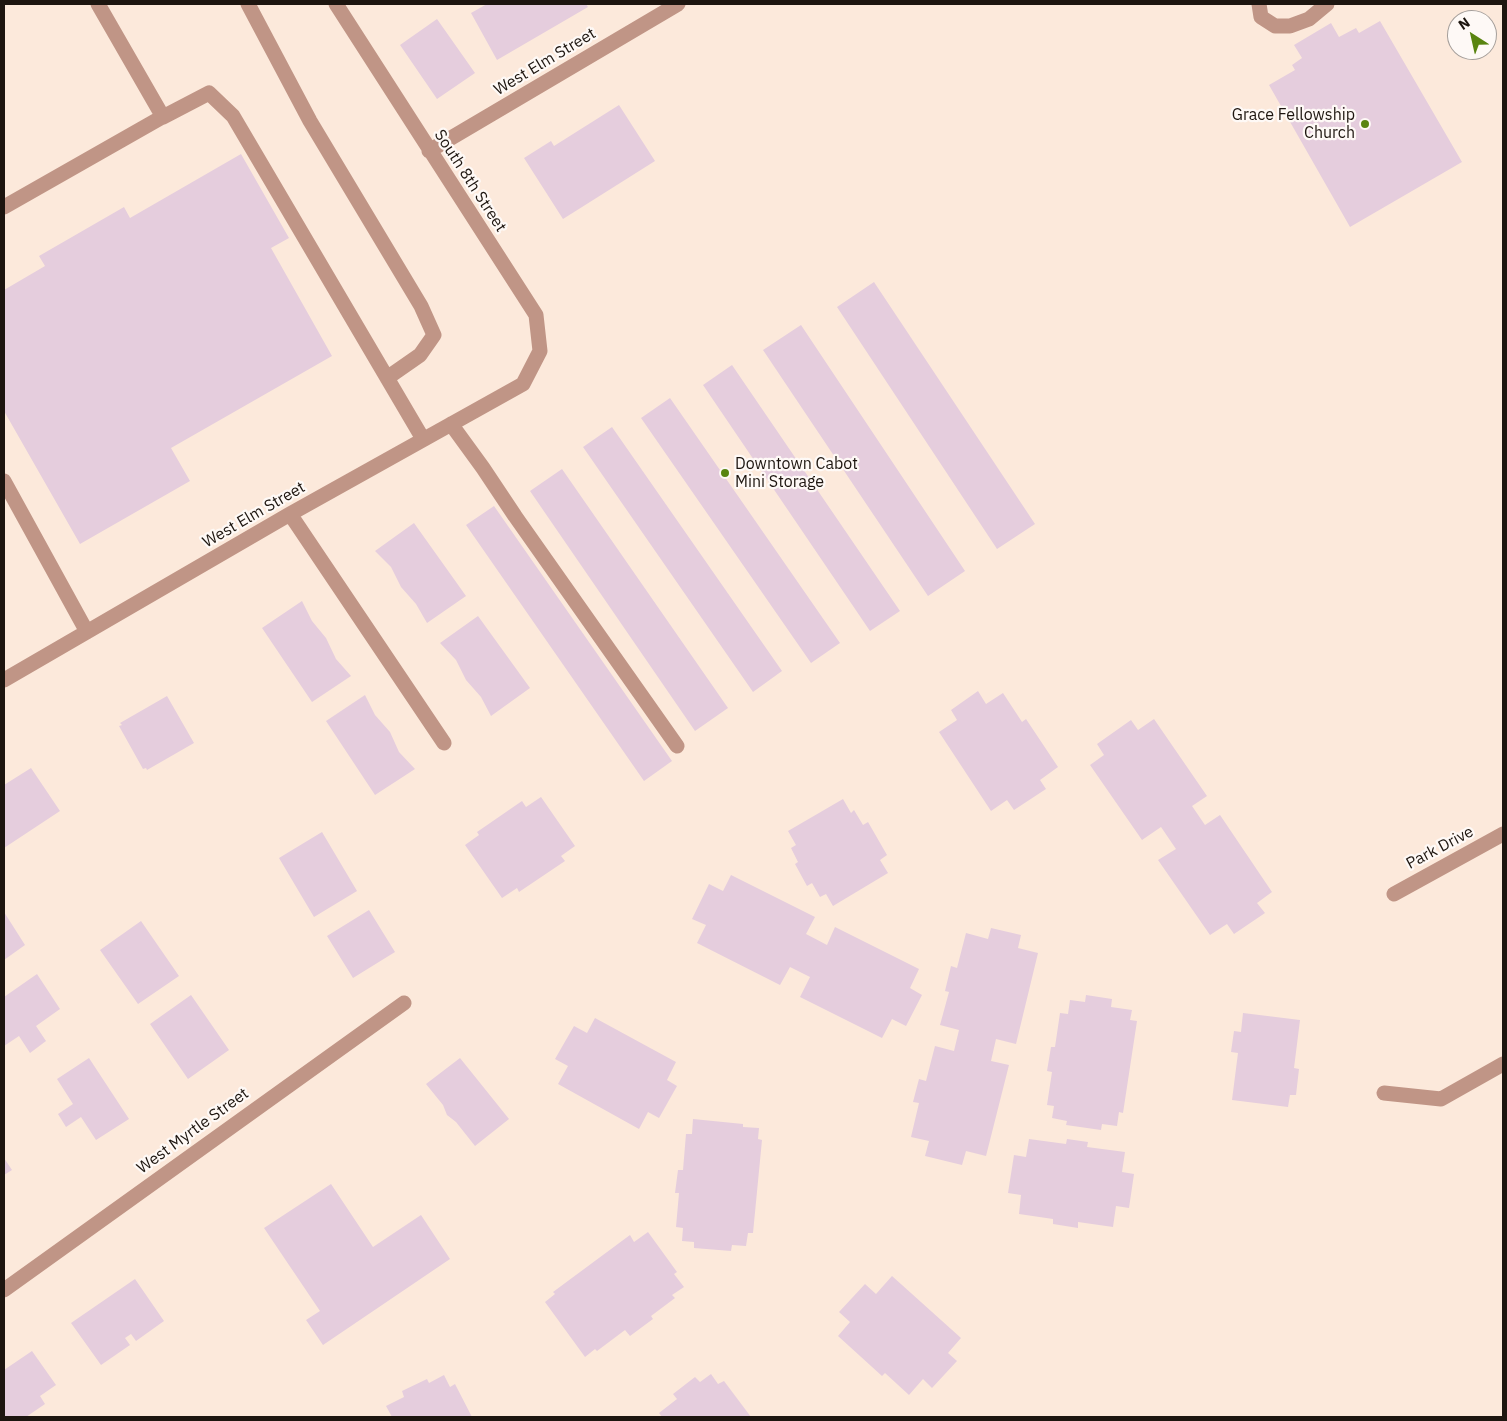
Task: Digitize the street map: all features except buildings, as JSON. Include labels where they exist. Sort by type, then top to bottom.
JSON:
[{"type":"street","points":[[98,4],[163,116]]},
{"type":"street","points":[[248,4],[310,121],[421,306],[434,335],[420,355],[387,378]]},
{"type":"street","name":"South 8th Street","points":[[336,4],[536,315],[540,351],[523,384]]},
{"type":"street","name":"West Elm Street","points":[[429,151],[678,4]]},
{"type":"street","points":[[1259,4],[1261,17],[1275,26],[1290,26],[1309,19],[1327,4]]},
{"type":"street","points":[[4,207],[163,116],[209,94],[233,116],[423,439]]},
{"type":"street","name":"West Elm Street","points":[[4,680],[290,514],[523,384]]},
{"type":"street","points":[[451,424],[677,746]]},
{"type":"street","points":[[4,481],[87,632]]},
{"type":"street","points":[[290,514],[444,743]]},
{"type":"street","name":"Park Drive","points":[[1394,894],[1503,834]]},
{"type":"street","name":"West Myrtle Street","points":[[4,1290],[404,1003]]},
{"type":"street","points":[[1384,1093],[1441,1099],[1503,1064]]},
{"type":"place","name":"Grace Fellowship Church","points":[[1365,124]]},
{"type":"place","name":"Downtown Cabot Mini Storage","points":[[725,473]]}]
